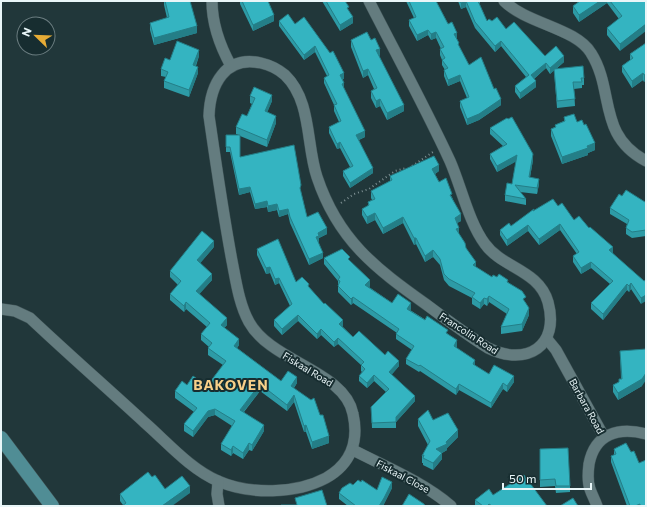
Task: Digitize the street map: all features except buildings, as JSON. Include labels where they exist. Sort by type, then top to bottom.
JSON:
[{"type":"main road","points":[[1,438],[52,506]]},
{"type":"street","points":[[212,1],[214,27],[224,54],[231,66]]},
{"type":"street","points":[[369,1],[443,146],[459,181],[476,231],[494,255],[529,275],[541,287],[551,313],[547,339]]},
{"type":"street","points":[[504,1],[527,18],[570,36],[580,42],[591,52],[596,61],[604,88],[611,121],[618,136],[627,148],[646,161]]},
{"type":"street","name":"Francolin Road","points":[[231,66],[247,62],[264,64],[280,72],[292,83],[300,97],[317,179],[331,209],[348,237],[376,268],[488,348],[501,354],[515,356],[527,354],[538,349],[547,339]]},
{"type":"street","name":"Fiskaal Road","points":[[1,310],[15,311],[30,318],[179,454],[218,481],[258,490],[277,491],[302,487],[315,483],[337,471],[345,463],[353,450],[355,431],[353,413],[348,398],[335,386],[275,349],[261,338],[249,322],[242,304],[226,228],[209,116],[210,100],[214,86],[219,78],[231,66]]},
{"type":"street","name":"Barbara Road","points":[[547,339],[556,350],[604,437],[626,431],[646,434]]},
{"type":"street","points":[[597,506],[590,488],[588,477],[591,454],[604,437]]},
{"type":"street","name":"Fiskaal Close","points":[[353,450],[435,494],[452,506]]},
{"type":"street","points":[[218,481],[217,494],[219,506]]},
{"type":"path","points":[[331,209],[354,194],[369,189],[395,171],[410,168],[443,146]]},
{"type":"district","name":"BAKOVEN","points":[[231,385]]}]
